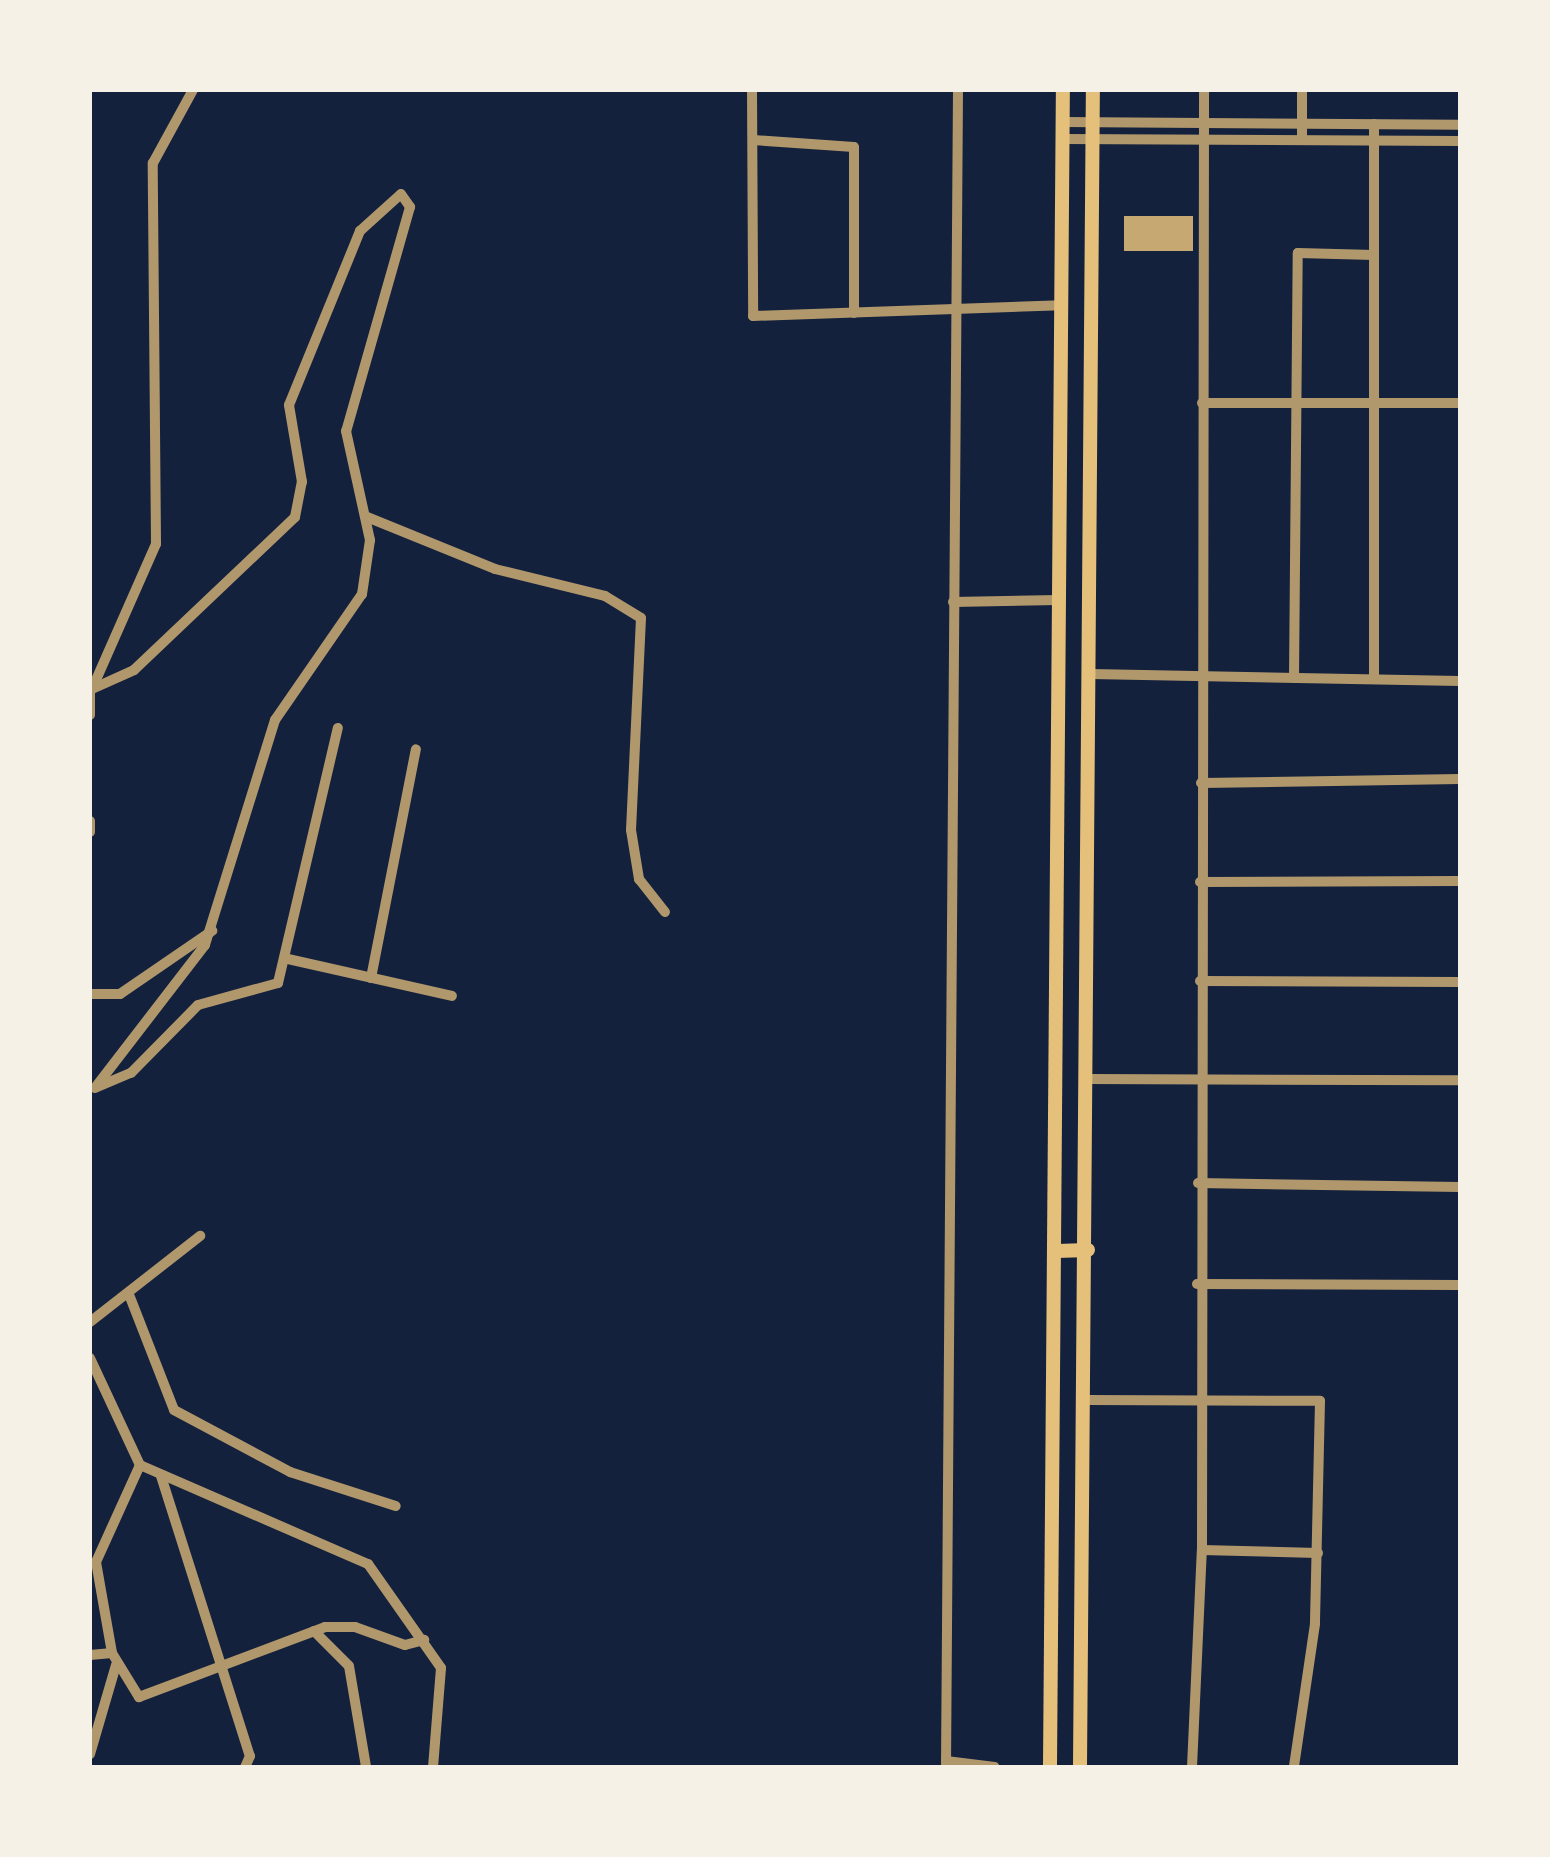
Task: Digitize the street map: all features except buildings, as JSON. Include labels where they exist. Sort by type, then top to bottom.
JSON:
[{"type":"main road","points":[[1050,1767],[1063,90]]},
{"type":"main road","points":[[1080,1767],[1088,1250],[1093,90]]},
{"type":"main road","points":[[1056,1251],[1088,1250]]},
{"type":"street","points":[[90,715],[91,689],[156,544],[152,164],[193,90]]},
{"type":"street","points":[[752,90],[753,316],[1061,305]]},
{"type":"street","points":[[958,90],[946,1764],[994,1767]]},
{"type":"street","points":[[1192,1767],[1202,1550],[1196,1403],[1204,90]]},
{"type":"street","points":[[1302,90],[1302,138]]},
{"type":"street","points":[[1064,122],[1460,125]]},
{"type":"street","points":[[1374,124],[1374,679]]},
{"type":"street","points":[[1063,139],[1460,140]]},
{"type":"street","points":[[753,140],[854,146],[854,312]]},
{"type":"street","points":[[91,689],[134,670],[294,517],[303,498],[290,405],[360,231],[401,194],[410,207],[346,432],[367,518],[362,594],[275,720],[213,930],[96,1088],[130,1073],[198,1006],[267,991],[288,959],[298,877],[338,728]]},
{"type":"street","points":[[1294,678],[1298,253],[1374,255]]},
{"type":"street","points":[[1202,403],[1460,403]]},
{"type":"street","points":[[367,518],[496,569],[604,596],[641,618],[631,830],[639,879],[666,912]]},
{"type":"street","points":[[953,602],[1058,600]]},
{"type":"street","points":[[1090,674],[1460,681]]},
{"type":"street","points":[[371,978],[416,748]]},
{"type":"street","points":[[1201,783],[1460,779]]},
{"type":"street","points":[[90,820],[90,832]]},
{"type":"street","points":[[1200,882],[1460,881]]},
{"type":"street","points":[[90,994],[120,994],[213,930]]},
{"type":"street","points":[[288,959],[452,996]]},
{"type":"street","points":[[1200,981],[1460,982]]},
{"type":"street","points":[[1088,1079],[1460,1080]]},
{"type":"street","points":[[1198,1183],[1460,1186]]},
{"type":"street","points":[[90,1322],[130,1297],[200,1236]]},
{"type":"street","points":[[1197,1284],[1460,1285]]},
{"type":"street","points":[[130,1297],[174,1410],[290,1472],[396,1506]]},
{"type":"street","points":[[90,1358],[140,1464],[161,1476],[355,1553],[424,1640],[441,1668],[445,1704],[433,1767]]},
{"type":"street","points":[[1086,1400],[1320,1401],[1318,1552],[1294,1767]]},
{"type":"street","points":[[140,1464],[96,1562],[116,1665],[144,1697],[339,1624],[405,1645],[424,1640]]},
{"type":"street","points":[[161,1476],[224,1666],[248,1762]]},
{"type":"street","points":[[1202,1550],[1318,1552]]},
{"type":"street","points":[[314,1632],[349,1666],[366,1767]]},
{"type":"street","points":[[90,1656],[112,1653]]},
{"type":"street","points":[[90,1754],[116,1665]]}]
